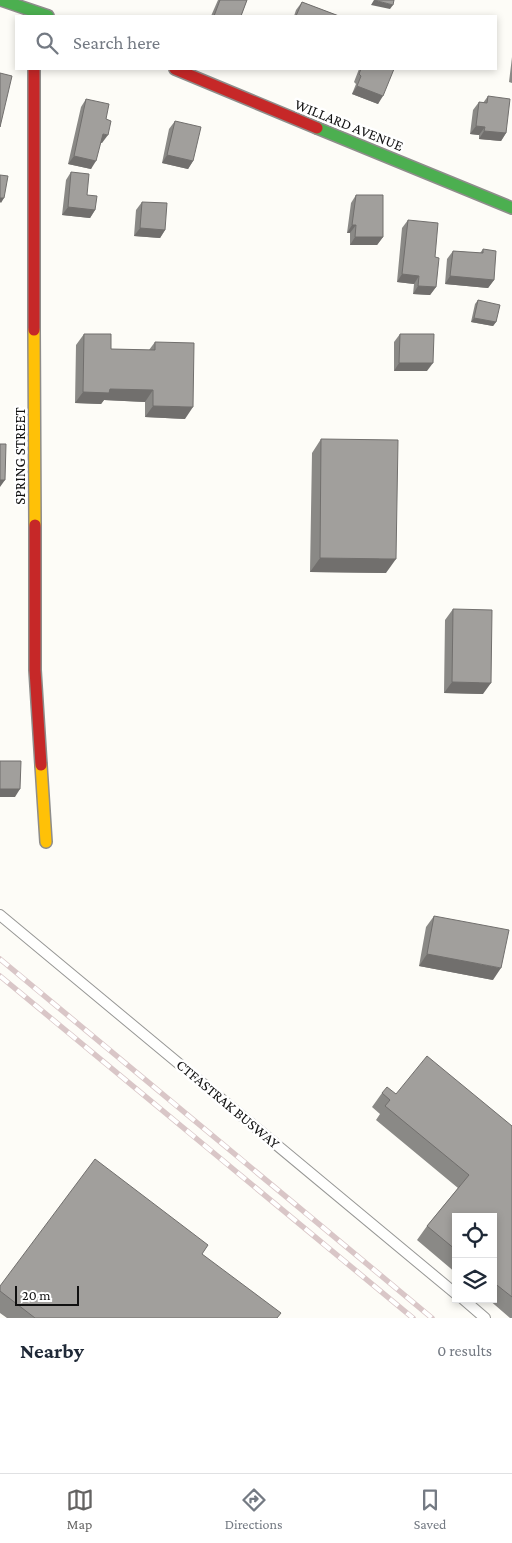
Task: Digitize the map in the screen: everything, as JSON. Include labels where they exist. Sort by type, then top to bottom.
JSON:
[{"type":"street","points":[[2,0],[45,15]]},
{"type":"street","name":"SPRING STREET","points":[[34,70],[35,670],[46,842]]},
{"type":"street","name":"WILLARD AVENUE","points":[[177,70],[512,208]]},
{"type":"lane","name":"CTFASTRAK BUSWAY","points":[[0,915],[452,1291]]},
{"type":"lane","points":[[468,1303],[485,1318]]},
{"type":"building","points":[[220,0],[247,0],[241,15],[214,15]]},
{"type":"building","points":[[374,0],[394,0],[393,5]]},
{"type":"building","points":[[302,2],[336,15],[296,15]]},
{"type":"building","points":[[361,70],[394,70],[383,96],[357,86],[361,76],[359,74]]},
{"type":"building","points":[[0,73],[12,76],[0,127]]},
{"type":"building","points":[[488,96],[510,99],[506,133],[484,131],[485,127],[476,126],[479,102],[487,103]]},
{"type":"building","points":[[86,99],[109,104],[106,119],[111,121],[108,135],[103,134],[96,161],[74,156]]},
{"type":"building","points":[[175,121],[201,127],[193,161],[167,155]]},
{"type":"building","points":[[71,172],[89,174],[87,195],[97,196],[95,210],[68,207]]},
{"type":"building","points":[[0,175],[8,176],[4,198],[0,198]]},
{"type":"building","points":[[356,195],[383,195],[383,237],[355,237],[356,225],[352,225]]},
{"type":"building","points":[[142,202],[167,203],[165,230],[140,228]]},
{"type":"building","points":[[408,220],[438,223],[435,257],[439,258],[436,287],[418,286],[419,276],[402,274]]},
{"type":"building","points":[[483,249],[496,251],[494,280],[450,276],[453,251],[483,253]]},
{"type":"building","points":[[478,300],[500,305],[496,322],[474,318]]},
{"type":"building","points":[[84,334],[111,334],[111,349],[155,350],[155,342],[194,343],[193,407],[153,406],[153,390],[110,389],[109,393],[83,392]]},
{"type":"building","points":[[400,334],[434,334],[433,363],[399,363]]},
{"type":"building","points":[[321,439],[398,440],[396,559],[320,558]]},
{"type":"building","points":[[0,444],[6,444],[5,480],[0,480]]},
{"type":"building","points":[[453,609],[492,610],[491,683],[452,682]]},
{"type":"building","points":[[0,761],[21,761],[20,789],[0,789]]},
{"type":"building","points":[[434,916],[509,930],[501,968],[427,954]]},
{"type":"building","points":[[427,1056],[512,1126],[512,1297],[497,1285],[497,1213],[452,1213],[452,1247],[427,1226],[469,1175],[385,1106],[390,1100],[382,1093],[387,1087],[396,1094]]},
{"type":"building","points":[[95,1159],[208,1245],[202,1254],[281,1313],[277,1318],[35,1318],[0,1291],[0,1286]]},
{"type":"railway","points":[[0,959],[432,1318]]},
{"type":"railway","points":[[0,976],[413,1318]]},
{"type":"traffic: fast","points":[[1,0],[45,15]]},
{"type":"traffic: fast","points":[[317,128],[512,208]]},
{"type":"traffic: slow","points":[[34,330],[35,525]]},
{"type":"traffic: slow","points":[[41,765],[46,842]]},
{"type":"traffic: jam","points":[[34,70],[34,330]]},
{"type":"traffic: jam","points":[[177,70],[317,128]]},
{"type":"traffic: jam","points":[[35,525],[35,670],[41,765]]}]
